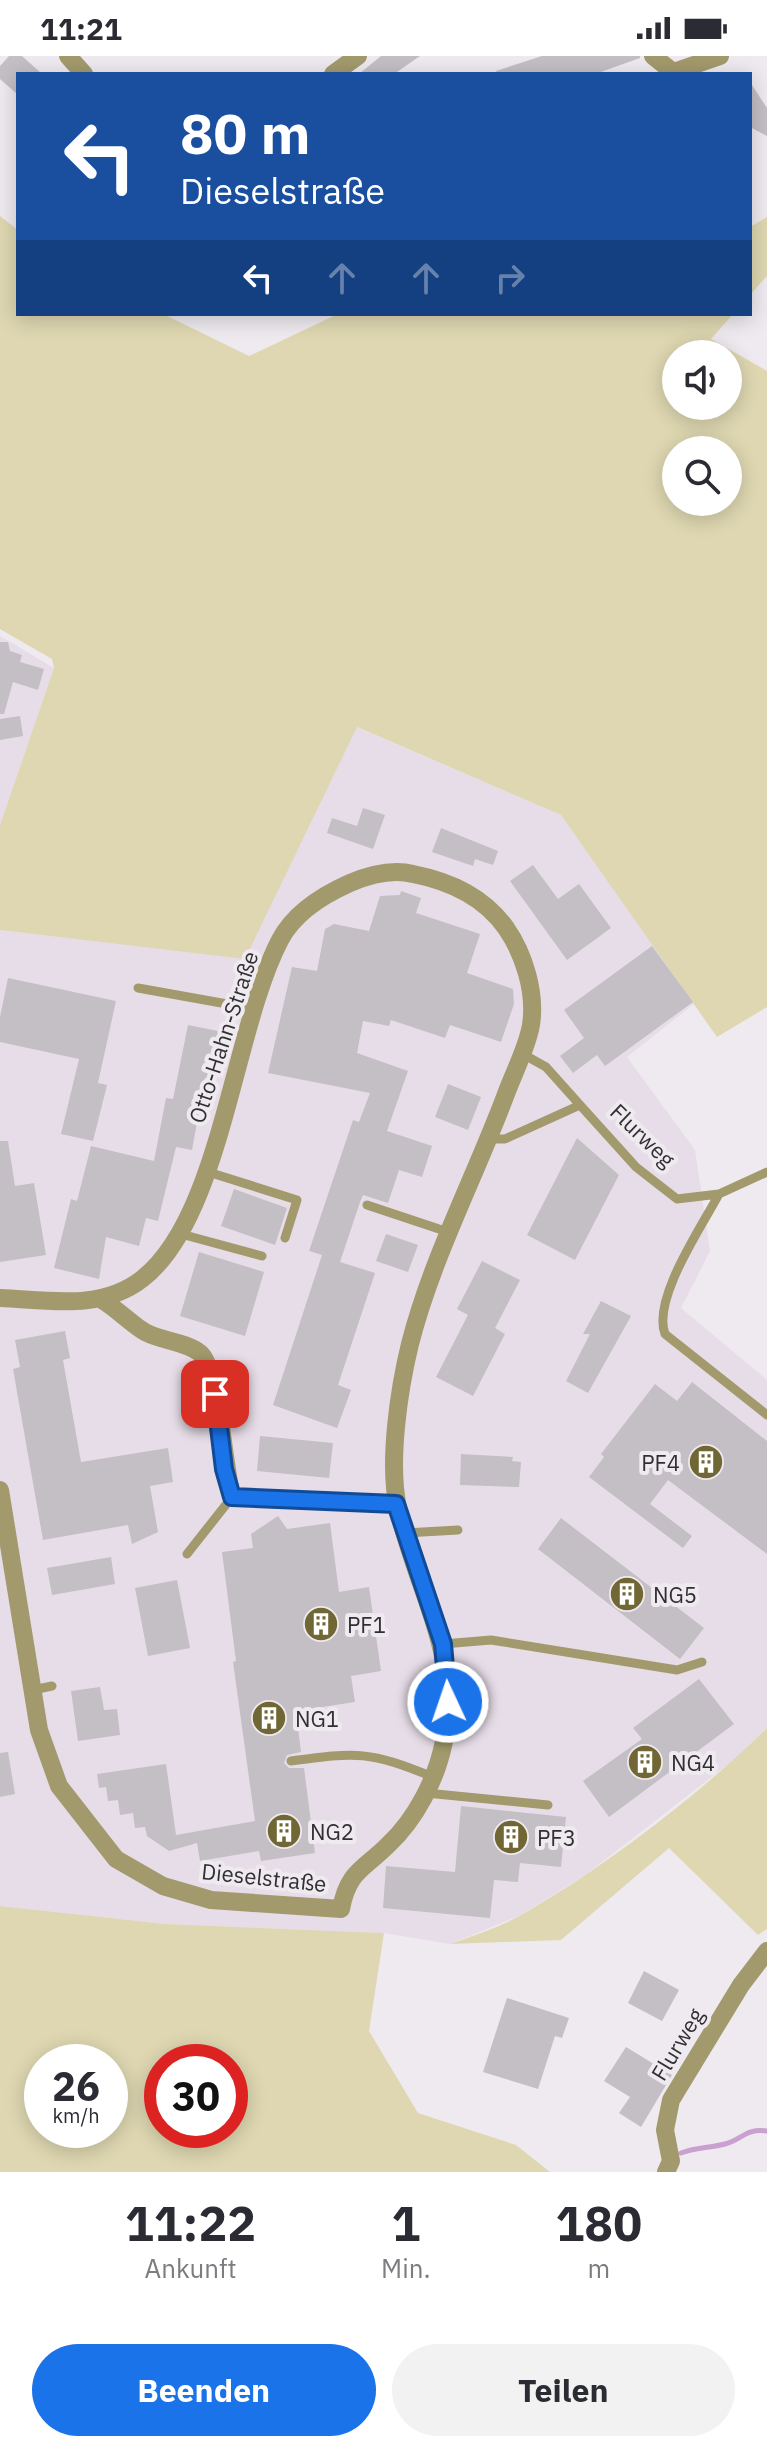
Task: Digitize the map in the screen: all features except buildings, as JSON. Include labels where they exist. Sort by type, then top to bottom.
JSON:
[{"type":"street","points":[[68,56],[82,72]]},
{"type":"street","points":[[336,72],[358,56]]},
{"type":"street","points":[[653,56],[669,72]]},
{"type":"street","points":[[673,72],[720,56]]},
{"type":"street","name":"Otto-Hahn-Straße","points":[[0,1298],[102,1300],[143,1278],[181,1234],[205,1171],[255,1009],[281,938],[302,913],[325,894],[362,878],[400,871],[436,879],[461,889],[484,905],[505,926],[521,954],[530,989],[531,1024],[489,1139],[420,1304],[397,1397],[396,1504]]},
{"type":"street","points":[[102,1300],[128,1316],[143,1332],[200,1353],[212,1369],[224,1469],[232,1497],[396,1504]]},
{"type":"street","name":"Dieselstraße","points":[[0,1490],[39,1730],[59,1786],[116,1859],[163,1886],[211,1900],[341,1909],[349,1881],[390,1844],[429,1785],[444,1743],[448,1702],[443,1644],[396,1504]]},
{"type":"street","name":"Flurweg","points":[[666,2172],[671,2161],[665,2130],[671,2100],[741,1985],[767,1951]]},
{"type":"lane","points":[[138,988],[255,1009]]},
{"type":"lane","points":[[521,1053],[546,1067],[580,1105]]},
{"type":"lane","name":"Flurweg","points":[[489,1139],[505,1139],[580,1105],[636,1167],[677,1199],[719,1194],[767,1172]]},
{"type":"lane","points":[[205,1171],[297,1200],[285,1238]]},
{"type":"lane","points":[[719,1194],[665,1300],[660,1321],[665,1334],[767,1415]]},
{"type":"lane","points":[[367,1205],[451,1233]]},
{"type":"lane","points":[[181,1234],[262,1256]]},
{"type":"lane","points":[[187,1554],[232,1497]]},
{"type":"lane","points":[[405,1533],[458,1530]]},
{"type":"lane","points":[[443,1644],[491,1640],[677,1670],[702,1662]]},
{"type":"lane","points":[[33,1690],[52,1686]]},
{"type":"lane","points":[[291,1761],[352,1752],[383,1757],[429,1785],[548,1805]]},
{"type":"shaded area","points":[[0,216],[16,228],[16,316],[167,316],[249,356],[334,316],[731,316],[713,340],[662,340],[662,420],[742,420],[742,357],[767,371],[767,1007],[717,1037],[561,815],[357,727],[245,959],[0,930],[0,825],[54,668],[52,659],[0,629]]},
{"type":"shaded area","points":[[767,217],[767,276],[752,293],[752,226]]},
{"type":"shaded area","points":[[0,636],[54,668],[0,825]]},
{"type":"shaded area","points":[[356,727],[561,815],[695,1003],[627,1057],[695,1150],[710,1251],[681,1308],[767,1380],[767,1728],[736,1758],[588,1873],[521,1915],[450,1944],[384,1933],[165,1924],[0,1906],[0,930],[245,958]]},
{"type":"shaded area","points":[[767,1728],[767,1929],[758,1935],[669,1848],[561,1940],[450,1944],[515,1919],[587,1874],[682,1804]]},
{"type":"shaded area","points":[[0,1906],[165,1924],[384,1933],[369,2031],[418,2113],[516,2145],[550,2172],[0,2172]]},
{"type":"waterway","points":[[681,2153],[725,2144],[754,2131],[767,2131]]},
{"type":"place","name":"PF4","points":[[706,1462]]},
{"type":"place","name":"NG5","points":[[627,1594]]},
{"type":"place","name":"PF1","points":[[321,1624]]},
{"type":"place","name":"NG1","points":[[269,1718]]},
{"type":"place","name":"NG4","points":[[645,1762]]},
{"type":"place","name":"NG2","points":[[284,1831]]},
{"type":"place","name":"PF3","points":[[511,1837]]},
{"type":"route","points":[[215,1394],[224,1469],[232,1497],[396,1504],[443,1644],[448,1702]]}]
